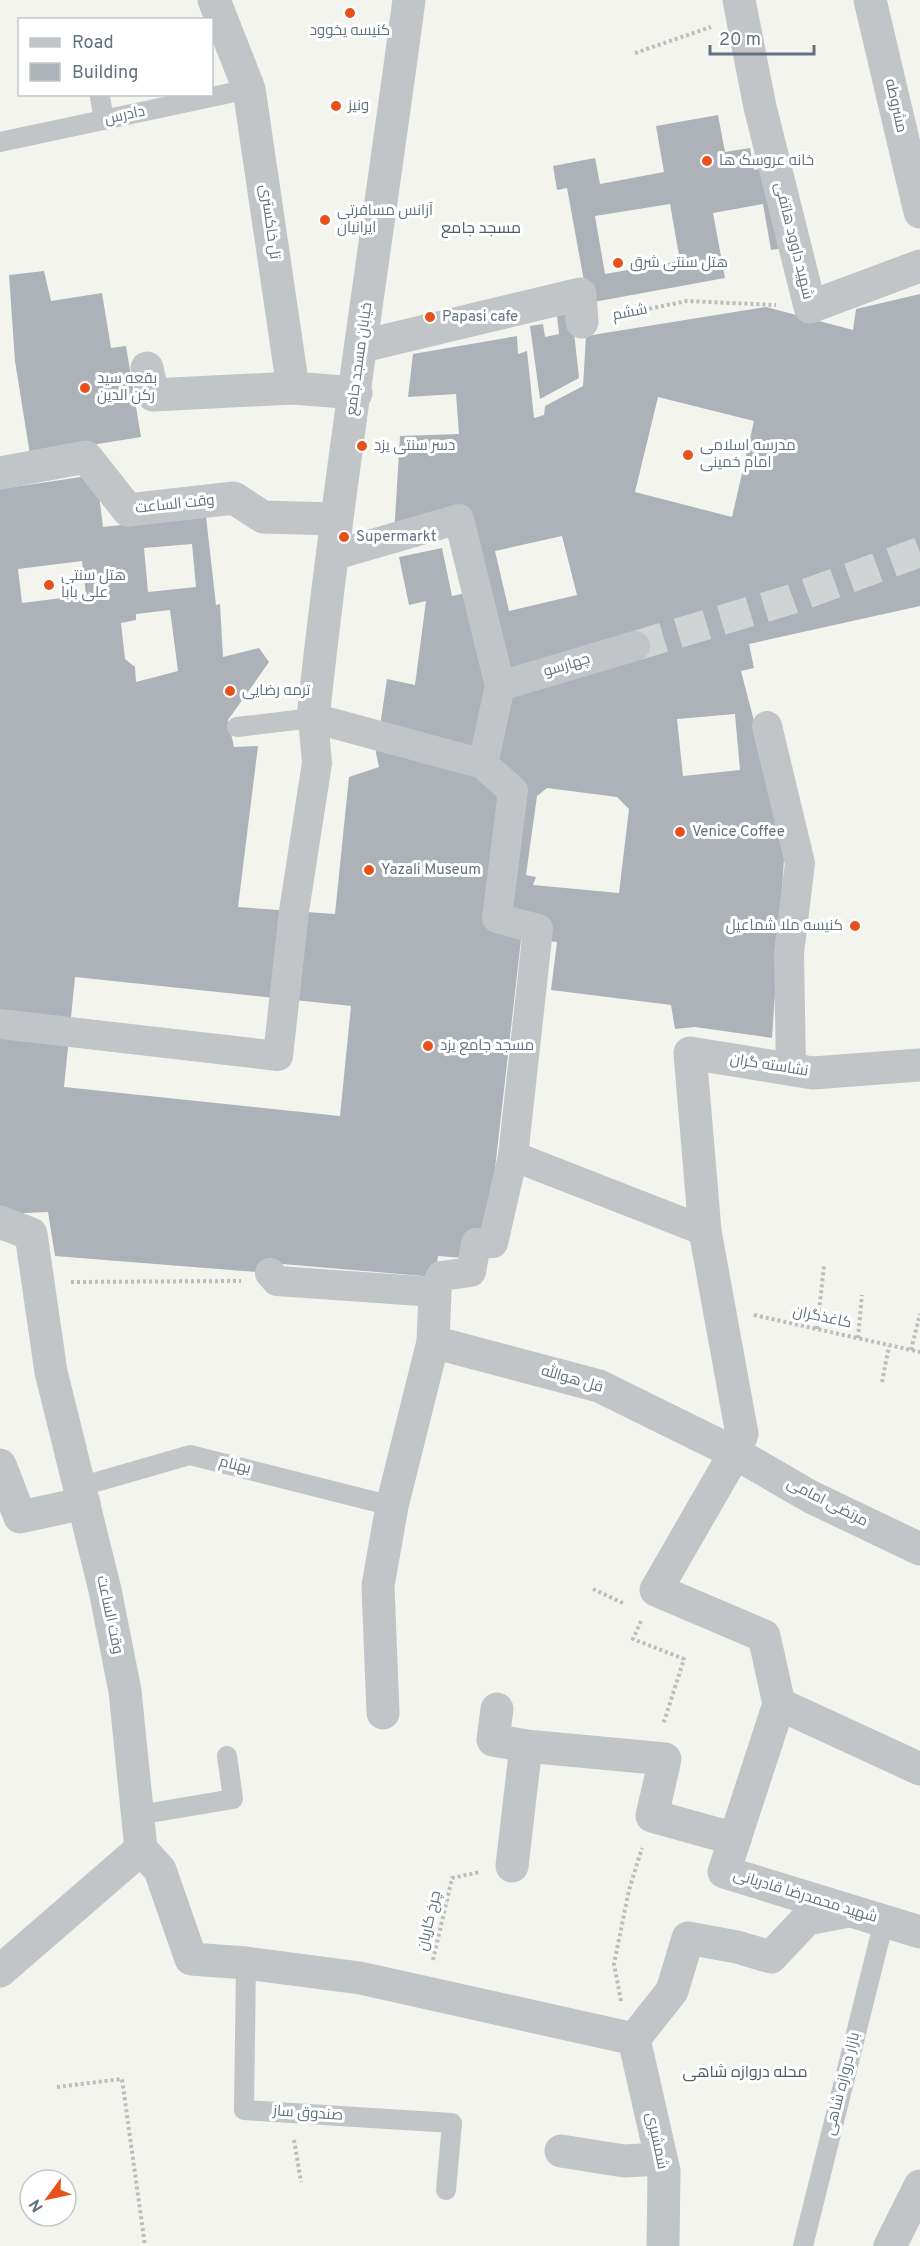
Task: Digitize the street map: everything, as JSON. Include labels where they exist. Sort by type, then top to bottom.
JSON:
[{"type":"street","name":"تل خاکستری","points":[[214,0],[249,89],[293,388]]},
{"type":"street","name":"خیابان مسجد جامع","points":[[313,718],[335,519],[363,346],[409,0]]},
{"type":"street","name":"مشروطه","points":[[870,0],[920,212]]},
{"type":"street","name":"شهید داوود هاتفی","points":[[741,8],[760,107],[810,307]]},
{"type":"street","points":[[810,307],[920,266]]},
{"type":"street","points":[[363,346],[580,294],[582,322]]},
{"type":"street","points":[[147,368],[153,395],[293,388],[356,393]]},
{"type":"street","name":"وقت الساعت","points":[[0,473],[86,457],[128,510],[234,498],[263,517],[335,519]]},
{"type":"street","points":[[331,556],[459,519],[500,686],[483,764]]},
{"type":"street","name":"چهارسو","points":[[500,686],[635,646]]},
{"type":"street","points":[[0,1024],[278,1056],[294,911],[317,763],[313,718],[483,764],[513,791],[497,918],[538,929],[513,1156],[493,1243],[476,1243],[471,1272],[441,1276],[435,1292],[433,1342],[392,1506],[378,1586],[383,1713]]},
{"type":"street","points":[[767,726],[800,863],[789,953],[790,1069]]},
{"type":"street","name":"نشاسته گران","points":[[705,1232],[690,1053],[813,1073],[920,1065]]},
{"type":"street","points":[[497,1710],[493,1740],[526,1746],[665,1759],[652,1816],[735,1839],[779,1704],[764,1636],[650,1601],[735,1453],[742,1434],[705,1232],[513,1156]]},
{"type":"street","name":"وقت الساعت","points":[[0,1222],[31,1234],[51,1372],[125,1691],[141,1849]]},
{"type":"street","points":[[273,1277],[435,1292]]},
{"type":"street","name":"قل هوالله","points":[[433,1342],[599,1386],[735,1453]]},
{"type":"street","name":"مرتضی امامی","points":[[735,1453],[811,1497],[920,1549]]},
{"type":"street","points":[[0,1465],[20,1517],[81,1495]]},
{"type":"street","points":[[779,1704],[920,1769]]},
{"type":"street","points":[[512,1866],[526,1746]]},
{"type":"street","name":"شهید محمدرضا قادریانی","points":[[735,1839],[724,1872],[920,1932]]},
{"type":"street","points":[[0,1971],[141,1849],[160,1870],[192,1959],[246,1963],[360,1978],[634,2038],[672,1991],[688,1938],[737,1947],[771,1957],[807,1919],[850,1911]]},
{"type":"street","name":"شمشیری","points":[[634,2038],[664,2171],[663,2246]]},
{"type":"street","points":[[561,2151],[624,2161],[661,2159]]},
{"type":"street","points":[[890,2246],[920,2186]]},
{"type":"lane","name":"دادرس","points":[[0,142],[249,89]]},
{"type":"lane","points":[[100,97],[104,120]]},
{"type":"lane","points":[[237,727],[313,718]]},
{"type":"lane","name":"بهنام","points":[[81,1495],[190,1455],[392,1506]]},
{"type":"lane","points":[[138,1815],[233,1798],[227,1756]]},
{"type":"lane","name":"بازار دروازه شاهی","points":[[803,2246],[884,1921]]},
{"type":"lane","name":"صندوق ساز","points":[[246,1963],[244,2110],[452,2123],[446,2190]]},
{"type":"path","points":[[635,53],[741,8]]},
{"type":"path","name":"ششم","points":[[582,322],[687,301],[810,307]]},
{"type":"path","points":[[817,1329],[824,1266]]},
{"type":"path","points":[[38,1282],[273,1277]]},
{"type":"path","points":[[858,1338],[862,1295]]},
{"type":"path","name":"کاغذگران","points":[[718,1307],[920,1352]]},
{"type":"path","points":[[911,1350],[920,1314]]},
{"type":"path","points":[[882,1383],[889,1346]]},
{"type":"path","points":[[593,1588],[650,1601],[633,1639],[684,1659],[652,1758]]},
{"type":"path","points":[[634,2038],[621,2002],[614,1964],[629,1890],[652,1816]]},
{"type":"path","name":"چرخ کاریان","points":[[426,1993],[452,1878],[512,1866]]},
{"type":"path","points":[[57,2087],[122,2079],[145,2246]]},
{"type":"path","points":[[290,2113],[301,2182]]},
{"type":"building","points":[[718,115],[725,152],[750,148],[754,170],[764,168],[785,248],[771,250],[763,204],[713,213],[725,278],[588,303],[567,188],[557,190],[553,166],[595,158],[600,184],[664,172],[656,126]],"holes":[[[670,204],[680,261],[605,274],[595,216]]]},
{"type":"building","points":[[44,271],[51,301],[102,293],[111,348],[126,346],[141,437],[30,455],[15,361],[9,275]]},
{"type":"building","points":[[920,294],[920,606],[749,644],[754,668],[741,671],[773,794],[784,859],[772,1038],[695,1027],[675,1029],[671,1005],[551,990],[557,942],[539,940],[522,931],[491,1204],[484,1237],[464,1258],[438,1256],[435,1277],[271,1263],[270,1273],[55,1256],[48,1212],[0,1214],[0,489],[88,476],[98,487],[103,527],[206,516],[216,605],[220,604],[223,657],[259,648],[269,662],[228,720],[234,747],[258,746],[238,907],[335,914],[349,777],[379,767],[376,753],[387,679],[415,685],[426,601],[409,605],[399,557],[442,548],[452,596],[479,590],[459,514],[394,536],[400,436],[459,434],[456,394],[408,397],[413,354],[517,336],[518,354],[527,351],[534,418],[544,415],[545,406],[583,386],[586,336],[766,307],[853,330],[856,309]],"holes":[[[658,397],[754,421],[732,517],[635,492]],[[562,536],[577,595],[509,611],[495,551]],[[192,544],[196,587],[148,592],[144,548]],[[82,561],[86,595],[22,603],[18,569]],[[170,610],[178,671],[136,682],[135,667],[125,659],[121,623],[136,620],[136,614]],[[735,714],[740,770],[683,776],[677,719]],[[547,788],[617,797],[629,809],[619,893],[533,885],[536,877],[526,875],[537,796]],[[75,977],[351,1006],[340,1116],[64,1087]]]},
{"type":"building","points":[[572,313],[579,378],[540,399],[530,326],[543,324],[545,337],[559,334],[557,316]]},
{"type":"tunnel","points":[[635,646],[789,600],[920,552]]},
{"type":"place","name":"کنیسه یخوود","points":[[350,13]]},
{"type":"place","name":"ونیز","points":[[336,106]]},
{"type":"place","name":"خانه عروسک ها","points":[[707,161]]},
{"type":"place","name":"آزانس مسافرتی ایرانیان","points":[[325,220]]},
{"type":"place","name":"هتل سنتی شرق","points":[[618,263]]},
{"type":"place","name":"Papasi cafe","points":[[430,317]]},
{"type":"place","name":"بقعه سید رکن الدین","points":[[85,388]]},
{"type":"place","name":"دسر سنتی یزد","points":[[362,446]]},
{"type":"place","name":"مدرسه اسلامی امام خمینی","points":[[688,455]]},
{"type":"place","name":"Supermarkt","points":[[344,537]]},
{"type":"place","name":"هتل سنتی علی بابا","points":[[49,585]]},
{"type":"place","name":"ترمه رضایی","points":[[230,691]]},
{"type":"place","name":"Venice Coffee","points":[[680,832]]},
{"type":"place","name":"Yazali Museum","points":[[369,870]]},
{"type":"place","name":"کنیسه ملا شماعیل","points":[[855,926]]},
{"type":"place","name":"مسجد جامع یزد","points":[[428,1046]]},
{"type":"district","name":"مسجد جامع","points":[[481,229]]},
{"type":"district","name":"محله دروازه شاهی","points":[[745,2073]]}]
